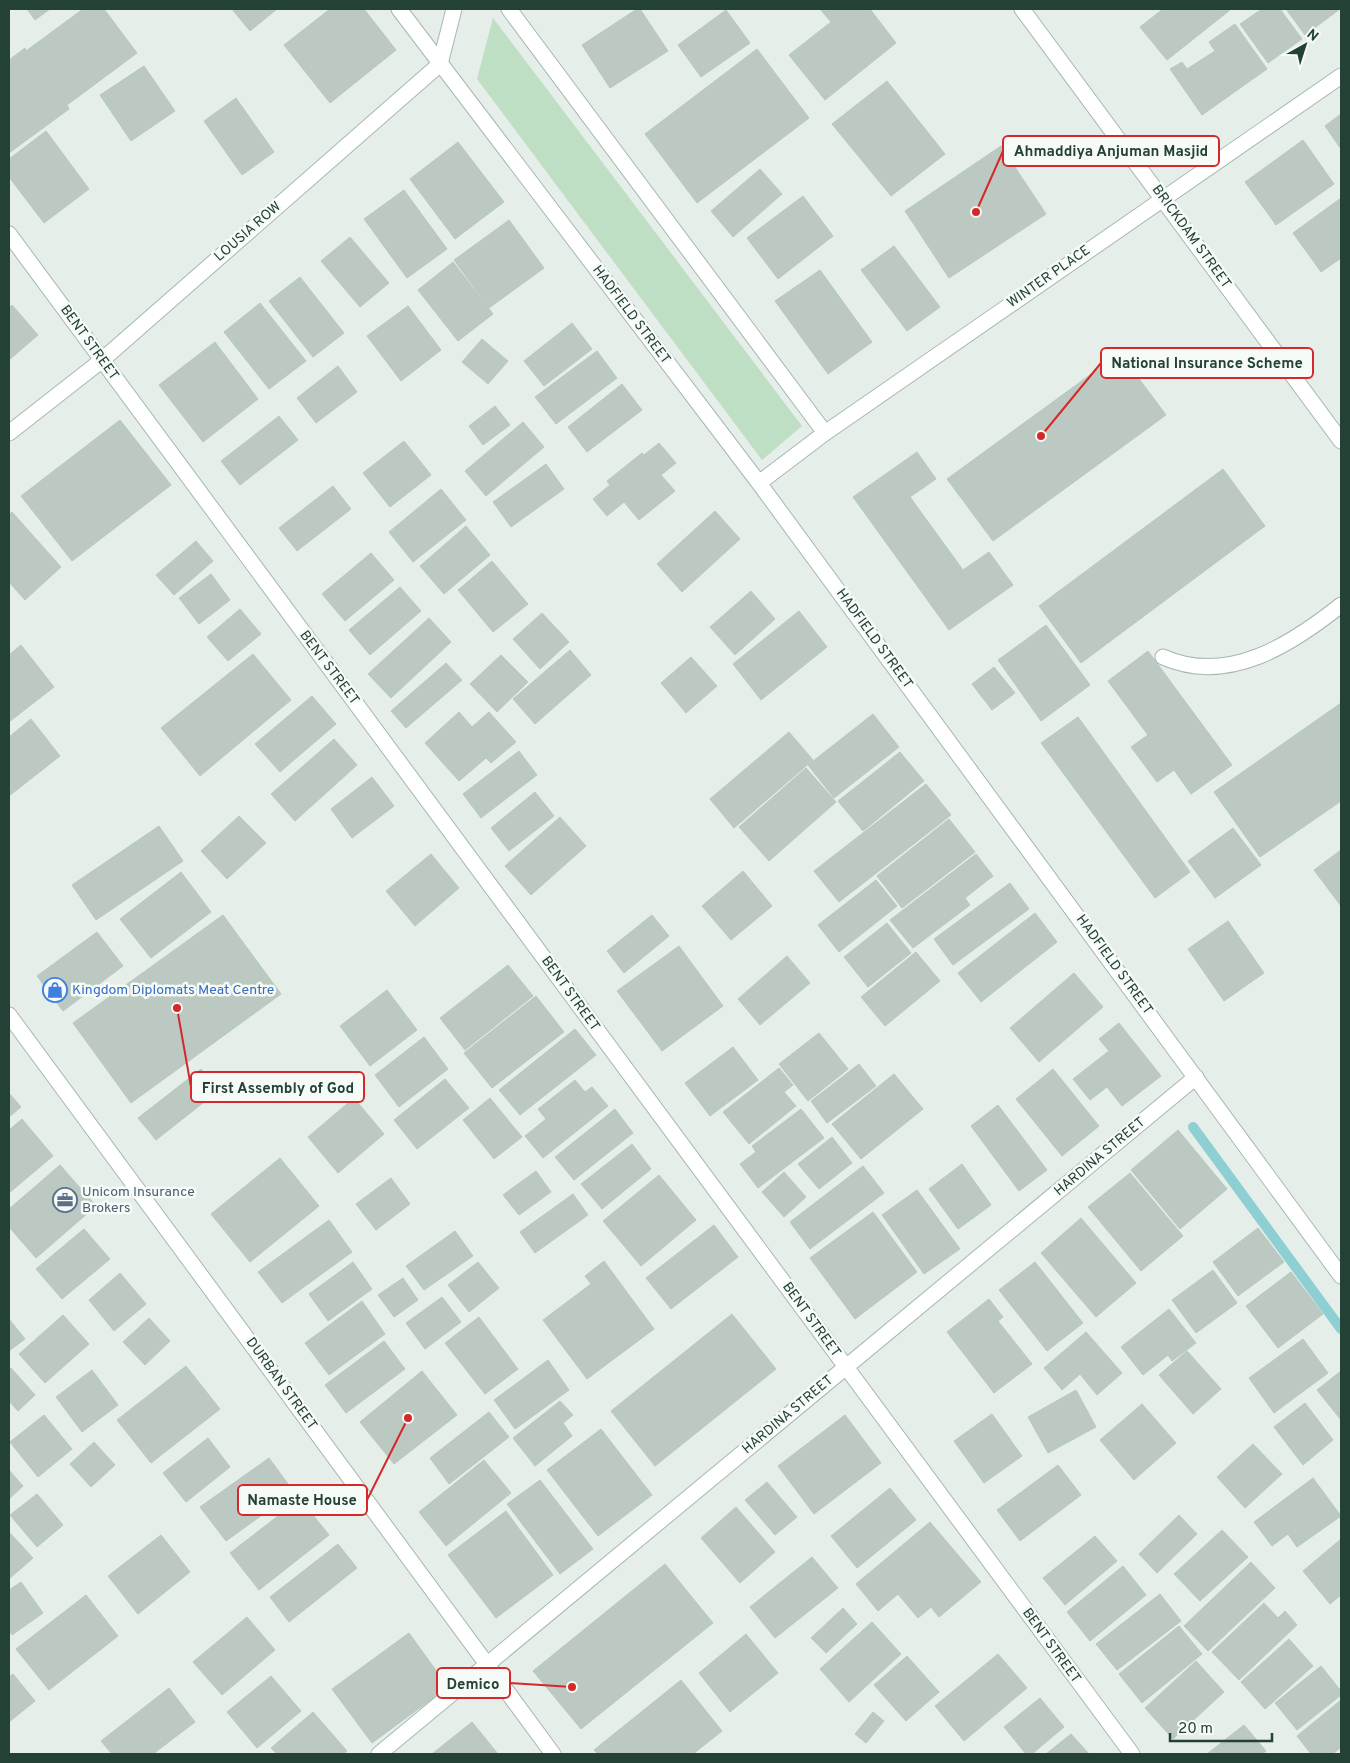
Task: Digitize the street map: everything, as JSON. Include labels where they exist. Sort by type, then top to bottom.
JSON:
[{"type":"street","name":"HADFIELD STREET","points":[[399,9],[759,484],[1341,1276]]},
{"type":"street","points":[[440,64],[454,9]]},
{"type":"street","points":[[509,9],[825,433]]},
{"type":"street","name":"BRICKDAM STREET","points":[[1022,9],[1341,441]]},
{"type":"street","name":"LOUSIA ROW","points":[[9,433],[102,361],[440,64]]},
{"type":"street","name":"WINTER PLACE","points":[[759,484],[825,433],[1162,198],[1341,76]]},
{"type":"street","name":"BENT STREET","points":[[9,234],[1132,1754]]},
{"type":"street","points":[[1163,657],[1179,664],[1195,667],[1236,664],[1291,642],[1341,605]]},
{"type":"street","name":"DURBAN STREET","points":[[9,1014],[553,1754]]},
{"type":"street","name":"HARDINA STREET","points":[[379,1754],[1196,1077]]},
{"type":"green space","points":[[493,18],[802,426],[762,460],[477,79]]},
{"type":"building","points":[[27,9],[50,9],[35,20]]},
{"type":"building","points":[[83,9],[104,9],[137,53],[67,105],[69,109],[9,153],[9,60],[25,48],[26,51]]},
{"type":"building","points":[[232,9],[277,9],[250,31]]},
{"type":"building","points":[[330,9],[364,9],[396,50],[330,103],[284,45]]},
{"type":"building","points":[[637,9],[640,9],[668,51],[610,88],[582,45]]},
{"type":"building","points":[[820,9],[870,9],[896,43],[825,100],[789,55],[831,22]]},
{"type":"building","points":[[1163,9],[1230,10],[1167,60],[1140,27]]},
{"type":"building","points":[[1262,9],[1280,9],[1302,39],[1268,63],[1240,24]]},
{"type":"building","points":[[1286,9],[1340,9],[1305,35]]},
{"type":"building","points":[[726,10],[750,43],[701,77],[678,45]]},
{"type":"building","points":[[1235,24],[1267,69],[1202,115],[1170,69],[1182,62],[1187,69],[1215,51],[1209,42]]},
{"type":"building","points":[[757,49],[809,118],[697,203],[645,134]]},
{"type":"building","points":[[144,66],[175,111],[131,141],[100,95]]},
{"type":"building","points":[[887,81],[945,154],[891,196],[832,124]]},
{"type":"building","points":[[236,98],[274,152],[242,175],[204,121]]},
{"type":"building","points":[[1341,114],[1341,149],[1325,126]]},
{"type":"building","points":[[46,131],[89,189],[44,223],[9,177],[9,159]]},
{"type":"building","points":[[1303,140],[1334,184],[1276,225],[1245,182]]},
{"type":"building","points":[[458,142],[504,202],[455,239],[410,179]]},
{"type":"building","points":[[1001,146],[1046,214],[949,278],[905,211]]},
{"type":"building","points":[[760,169],[782,194],[733,237],[711,211]]},
{"type":"building","points":[[404,190],[447,249],[407,278],[364,219]]},
{"type":"building","points":[[803,196],[833,236],[778,279],[747,238]]},
{"type":"building","points":[[1341,198],[1341,258],[1321,272],[1293,233]]},
{"type":"building","points":[[509,220],[544,268],[489,308],[454,260]]},
{"type":"building","points":[[350,237],[389,283],[360,307],[321,261]]},
{"type":"building","points":[[894,246],[940,307],[907,331],[861,270]]},
{"type":"building","points":[[453,262],[493,314],[458,341],[418,290]]},
{"type":"building","points":[[820,270],[872,342],[828,374],[775,301]]},
{"type":"building","points":[[300,277],[344,333],[313,357],[269,301]]},
{"type":"building","points":[[260,303],[306,361],[269,389],[224,332]]},
{"type":"building","points":[[12,305],[38,335],[9,360],[9,308]]},
{"type":"building","points":[[408,306],[441,350],[401,381],[367,336]]},
{"type":"building","points":[[572,323],[592,349],[544,386],[524,361]]},
{"type":"building","points":[[482,339],[508,361],[488,384],[462,362]]},
{"type":"building","points":[[215,342],[258,399],[203,442],[159,385]]},
{"type":"building","points":[[597,351],[617,378],[556,424],[535,397]]},
{"type":"building","points":[[1120,353],[1166,415],[993,541],[947,479]]},
{"type":"building","points":[[338,366],[357,392],[316,423],[297,398]]},
{"type":"building","points":[[622,384],[642,410],[587,452],[568,427]]},
{"type":"building","points":[[495,406],[510,425],[483,445],[469,426]]},
{"type":"building","points":[[279,416],[298,440],[240,485],[221,461]]},
{"type":"building","points":[[120,420],[171,485],[72,561],[21,496]]},
{"type":"building","points":[[523,422],[544,447],[486,496],[465,471]]},
{"type":"building","points":[[404,441],[431,475],[390,507],[363,473]]},
{"type":"building","points":[[659,443],[676,463],[661,475],[675,491],[639,520],[624,502],[607,516],[593,499],[610,485],[607,481],[642,453],[644,455]]},
{"type":"building","points":[[917,452],[936,479],[910,497],[963,570],[989,552],[1013,585],[949,630],[853,497]]},
{"type":"building","points":[[546,464],[564,489],[511,527],[493,502]]},
{"type":"building","points":[[1223,469],[1265,526],[1081,663],[1039,606]]},
{"type":"building","points":[[333,486],[351,509],[297,551],[279,528]]},
{"type":"building","points":[[441,489],[466,520],[413,562],[389,532]]},
{"type":"building","points":[[715,511],[740,539],[682,592],[657,564]]},
{"type":"building","points":[[12,512],[61,567],[25,600],[9,582],[9,515]]},
{"type":"building","points":[[466,526],[490,555],[444,594],[420,566]]},
{"type":"building","points":[[196,541],[213,561],[174,595],[156,575]]},
{"type":"building","points":[[371,553],[394,580],[345,621],[322,594]]},
{"type":"building","points":[[492,561],[528,604],[493,632],[458,590]]},
{"type":"building","points":[[211,574],[230,600],[199,624],[179,598]]},
{"type":"building","points":[[400,587],[421,611],[370,655],[349,630]]},
{"type":"building","points":[[751,591],[775,619],[735,655],[710,627]]},
{"type":"building","points":[[240,609],[261,634],[228,661],[207,637]]},
{"type":"building","points":[[799,611],[827,647],[761,700],[733,664]]},
{"type":"building","points":[[542,613],[569,642],[540,669],[513,639]]},
{"type":"building","points":[[429,618],[451,642],[391,698],[368,674]]},
{"type":"building","points":[[1046,625],[1090,685],[1041,721],[998,660]]},
{"type":"building","points":[[21,645],[54,687],[9,722],[9,655]]},
{"type":"building","points":[[570,650],[591,675],[535,724],[513,699]]},
{"type":"building","points":[[1148,651],[1232,765],[1191,794],[1174,770],[1157,782],[1131,747],[1148,735],[1108,681]]},
{"type":"building","points":[[253,654],[291,700],[200,776],[161,728]]},
{"type":"building","points":[[501,655],[528,682],[497,712],[470,684]]},
{"type":"building","points":[[691,657],[717,686],[686,713],[661,683]]},
{"type":"building","points":[[446,663],[462,680],[406,728],[391,711]]},
{"type":"building","points":[[994,667],[1015,693],[992,710],[972,684]]},
{"type":"building","points":[[312,696],[336,724],[280,772],[255,744]]},
{"type":"building","points":[[1341,703],[1341,801],[1260,857],[1214,792]]},
{"type":"building","points":[[459,712],[472,727],[489,712],[516,742],[491,763],[486,758],[459,781],[425,743]]},
{"type":"building","points":[[873,714],[899,747],[834,798],[808,765]]},
{"type":"building","points":[[1078,717],[1190,872],[1155,898],[1041,743]]},
{"type":"building","points":[[31,719],[60,756],[9,796],[9,737]]},
{"type":"building","points":[[789,732],[813,760],[734,828],[710,799]]},
{"type":"building","points":[[334,739],[357,765],[295,821],[271,794]]},
{"type":"building","points":[[519,751],[537,775],[481,818],[463,794]]},
{"type":"building","points":[[900,752],[924,781],[863,831],[838,801]]},
{"type":"building","points":[[806,768],[836,802],[769,861],[739,827]]},
{"type":"building","points":[[372,777],[394,806],[352,838],[331,809]]},
{"type":"building","points":[[926,784],[951,815],[839,902],[814,871]]},
{"type":"building","points":[[535,792],[554,816],[509,851],[491,828]]},
{"type":"building","points":[[239,816],[266,843],[227,879],[201,851]]},
{"type":"building","points":[[560,817],[586,846],[531,895],[505,866]]},
{"type":"building","points":[[949,819],[975,852],[902,908],[877,876]]},
{"type":"building","points":[[159,826],[183,861],[96,920],[72,885]]},
{"type":"building","points":[[1233,828],[1261,865],[1215,898],[1188,861]]},
{"type":"building","points":[[1341,850],[1341,906],[1314,870]]},
{"type":"building","points":[[431,854],[459,888],[415,926],[386,891]]},
{"type":"building","points":[[976,854],[993,876],[965,898],[970,905],[913,948],[890,920]]},
{"type":"building","points":[[743,871],[772,906],[731,940],[702,906]]},
{"type":"building","points":[[181,872],[211,912],[151,958],[120,919]]},
{"type":"building","points":[[876,880],[897,906],[839,952],[818,925]]},
{"type":"building","points":[[1010,883],[1029,909],[953,965],[934,939]]},
{"type":"building","points":[[1035,913],[1057,942],[981,1002],[958,973]]},
{"type":"building","points":[[223,915],[281,994],[131,1103],[73,1023]]},
{"type":"building","points":[[652,915],[669,936],[624,973],[607,951]]},
{"type":"building","points":[[1228,921],[1264,973],[1224,1001],[1188,949]]},
{"type":"building","points":[[887,923],[911,953],[868,987],[844,957]]},
{"type":"building","points":[[97,932],[123,966],[63,1011],[37,976]]},
{"type":"building","points":[[679,946],[723,1006],[662,1051],[617,991]]},
{"type":"building","points":[[916,952],[940,981],[885,1026],[861,997]]},
{"type":"building","points":[[787,956],[810,983],[760,1025],[738,999]]},
{"type":"building","points":[[508,965],[533,996],[465,1050],[440,1018]]},
{"type":"building","points":[[1074,973],[1103,1007],[1039,1062],[1010,1028]]},
{"type":"building","points":[[387,990],[417,1030],[370,1066],[340,1026]]},
{"type":"building","points":[[536,996],[564,1032],[492,1088],[464,1053]]},
{"type":"building","points":[[1119,1023],[1161,1076],[1122,1106],[1107,1087],[1090,1100],[1073,1079],[1109,1051],[1099,1039]]},
{"type":"building","points":[[575,1029],[596,1055],[520,1115],[499,1090]]},
{"type":"building","points":[[819,1033],[848,1069],[808,1101],[779,1064]]},
{"type":"building","points":[[424,1037],[448,1069],[399,1107],[375,1075]]},
{"type":"building","points":[[733,1047],[758,1080],[710,1116],[685,1083]]},
{"type":"building","points":[[859,1064],[876,1086],[827,1123],[811,1101]]},
{"type":"building","points":[[779,1068],[793,1085],[784,1092],[796,1106],[749,1144],[723,1112]]},
{"type":"building","points":[[201,1069],[218,1091],[156,1140],[138,1118]]},
{"type":"building","points":[[1053,1069],[1099,1126],[1062,1156],[1016,1099]]},
{"type":"building","points":[[894,1074],[923,1109],[861,1159],[832,1124]]},
{"type":"building","points":[[445,1079],[469,1108],[417,1149],[394,1120]]},
{"type":"building","points":[[575,1080],[585,1092],[592,1087],[608,1106],[543,1158],[525,1136],[546,1119],[538,1109]]},
{"type":"building","points":[[9,1093],[21,1107],[9,1117]]},
{"type":"building","points":[[354,1098],[384,1134],[338,1173],[308,1137]]},
{"type":"building","points":[[490,1098],[522,1137],[494,1159],[463,1120]]},
{"type":"building","points":[[998,1105],[1047,1170],[1019,1191],[971,1126]]},
{"type":"building","points":[[615,1109],[633,1133],[574,1180],[555,1157]]},
{"type":"building","points":[[801,1109],[824,1138],[758,1188],[740,1164],[756,1152],[752,1146]]},
{"type":"building","points":[[22,1119],[53,1156],[9,1193],[9,1130]]},
{"type":"building","points":[[1178,1130],[1227,1189],[1180,1229],[1131,1170]]},
{"type":"building","points":[[832,1137],[852,1163],[819,1189],[798,1164]]},
{"type":"building","points":[[632,1144],[651,1169],[602,1209],[581,1184]]},
{"type":"building","points":[[280,1158],[319,1206],[250,1262],[211,1214]]},
{"type":"building","points":[[962,1164],[991,1205],[958,1229],[929,1189]]},
{"type":"building","points":[[60,1165],[96,1206],[36,1258],[9,1227],[9,1209]]},
{"type":"building","points":[[863,1166],[884,1193],[810,1249],[790,1222]]},
{"type":"building","points":[[536,1171],[551,1192],[519,1215],[503,1195]]},
{"type":"building","points":[[784,1172],[806,1197],[784,1217],[762,1192]]},
{"type":"building","points":[[1130,1173],[1183,1236],[1141,1271],[1088,1207]]},
{"type":"building","points":[[659,1175],[696,1220],[641,1266],[603,1221]]},
{"type":"building","points":[[391,1178],[410,1204],[376,1230],[356,1204]]},
{"type":"building","points":[[917,1190],[960,1249],[924,1274],[882,1215]]},
{"type":"building","points":[[573,1194],[588,1215],[535,1253],[520,1232]]},
{"type":"building","points":[[873,1212],[917,1272],[855,1319],[810,1258]]},
{"type":"building","points":[[1081,1218],[1136,1283],[1096,1317],[1041,1253]]},
{"type":"building","points":[[329,1220],[352,1252],[282,1303],[258,1272]]},
{"type":"building","points":[[714,1225],[738,1257],[671,1309],[646,1278]]},
{"type":"building","points":[[1258,1228],[1284,1262],[1238,1296],[1213,1262]]},
{"type":"building","points":[[84,1229],[110,1259],[62,1299],[36,1269]]},
{"type":"building","points":[[455,1231],[473,1256],[424,1290],[406,1266]]},
{"type":"building","points":[[604,1261],[654,1329],[587,1379],[543,1320],[591,1284],[585,1276]]},
{"type":"building","points":[[353,1262],[372,1289],[328,1321],[309,1294]]},
{"type":"building","points":[[478,1262],[499,1288],[469,1312],[448,1285]]},
{"type":"building","points":[[1035,1262],[1083,1323],[1047,1351],[999,1290]]},
{"type":"building","points":[[1213,1270],[1237,1303],[1196,1333],[1172,1300]]},
{"type":"building","points":[[1291,1272],[1323,1314],[1278,1348],[1246,1306]]},
{"type":"building","points":[[120,1273],[146,1304],[114,1331],[89,1300]]},
{"type":"building","points":[[403,1278],[418,1300],[394,1317],[378,1295]]},
{"type":"building","points":[[442,1297],[461,1322],[425,1349],[406,1323]]},
{"type":"building","points":[[989,1299],[1003,1317],[998,1321],[1032,1364],[994,1393],[947,1332]]},
{"type":"building","points":[[362,1301],[385,1334],[329,1375],[305,1343]]},
{"type":"building","points":[[1169,1309],[1196,1343],[1172,1361],[1168,1355],[1143,1375],[1121,1347]]},
{"type":"building","points":[[732,1314],[776,1369],[655,1466],[611,1411]]},
{"type":"building","points":[[63,1315],[89,1344],[45,1383],[19,1354]]},
{"type":"building","points":[[479,1317],[518,1369],[485,1394],[445,1343]]},
{"type":"building","points":[[149,1318],[170,1341],[145,1365],[123,1342]]},
{"type":"building","points":[[9,1319],[25,1339],[9,1351]]},
{"type":"building","points":[[1086,1332],[1122,1373],[1097,1395],[1080,1374],[1062,1390],[1044,1368]]},
{"type":"building","points":[[1303,1339],[1328,1373],[1274,1413],[1249,1378]]},
{"type":"building","points":[[384,1341],[405,1369],[346,1413],[325,1385]]},
{"type":"building","points":[[1187,1351],[1221,1389],[1193,1414],[1159,1375]]},
{"type":"building","points":[[548,1360],[569,1390],[515,1429],[494,1400]]},
{"type":"building","points":[[186,1366],[220,1409],[151,1463],[117,1420]]},
{"type":"building","points":[[11,1368],[35,1395],[18,1411],[9,1401],[9,1370]]},
{"type":"building","points":[[92,1370],[118,1405],[82,1432],[56,1397]]},
{"type":"building","points":[[422,1371],[457,1415],[394,1464],[360,1422]]},
{"type":"building","points":[[1341,1371],[1341,1420],[1317,1390]]},
{"type":"building","points":[[1076,1390],[1096,1427],[1048,1453],[1028,1417]]},
{"type":"building","points":[[560,1401],[573,1415],[563,1423],[572,1436],[535,1466],[513,1438]]},
{"type":"building","points":[[1305,1403],[1333,1440],[1303,1465],[1274,1427]]},
{"type":"building","points":[[1142,1404],[1176,1443],[1134,1480],[1100,1440]]},
{"type":"building","points":[[489,1412],[509,1437],[449,1484],[430,1458]]},
{"type":"building","points":[[992,1414],[1022,1456],[984,1483],[954,1441]]},
{"type":"building","points":[[44,1415],[72,1449],[38,1477],[10,1442]]},
{"type":"building","points":[[845,1415],[881,1463],[814,1514],[778,1466]]},
{"type":"building","points":[[601,1429],[652,1495],[598,1536],[547,1470]]},
{"type":"building","points":[[208,1438],[230,1467],[186,1502],[163,1473]]},
{"type":"building","points":[[94,1442],[115,1465],[91,1487],[70,1464]]},
{"type":"building","points":[[1253,1444],[1282,1474],[1245,1508],[1217,1477]]},
{"type":"building","points":[[269,1458],[294,1492],[226,1541],[200,1507]]},
{"type":"building","points":[[484,1460],[511,1493],[446,1546],[419,1512]]},
{"type":"building","points":[[1058,1465],[1081,1495],[1020,1541],[997,1510]]},
{"type":"building","points":[[9,1470],[23,1486],[9,1499]]},
{"type":"building","points":[[1313,1478],[1341,1516],[1297,1547],[1288,1534],[1272,1546],[1254,1522]]},
{"type":"building","points":[[540,1480],[593,1549],[560,1574],[507,1504]]},
{"type":"building","points":[[767,1482],[797,1517],[775,1535],[745,1500]]},
{"type":"building","points":[[890,1488],[916,1520],[857,1568],[831,1536]]},
{"type":"building","points":[[37,1494],[63,1525],[37,1547],[10,1515]]},
{"type":"building","points":[[300,1499],[329,1535],[259,1590],[230,1553]]},
{"type":"building","points":[[736,1507],[775,1552],[740,1583],[701,1538]]},
{"type":"building","points":[[506,1511],[553,1575],[496,1618],[448,1555]]},
{"type":"building","points":[[1179,1515],[1197,1534],[1157,1573],[1139,1554]]},
{"type":"building","points":[[930,1522],[981,1582],[939,1617],[931,1607],[918,1618],[898,1594],[878,1611],[856,1584]]},
{"type":"building","points":[[1222,1530],[1248,1557],[1200,1601],[1174,1574]]},
{"type":"building","points":[[9,1532],[33,1558],[9,1579]]},
{"type":"building","points":[[161,1535],[190,1572],[138,1614],[108,1576]]},
{"type":"building","points":[[1095,1536],[1117,1561],[1065,1605],[1043,1578]]},
{"type":"building","points":[[1341,1539],[1341,1595],[1330,1604],[1303,1571]]},
{"type":"building","points":[[338,1544],[357,1568],[289,1622],[270,1597]]},
{"type":"building","points":[[812,1557],[838,1588],[775,1638],[750,1607]]},
{"type":"building","points":[[1251,1562],[1275,1588],[1208,1651],[1184,1626]]},
{"type":"building","points":[[665,1564],[713,1623],[581,1729],[533,1671]]},
{"type":"building","points":[[1123,1566],[1146,1595],[1090,1641],[1067,1612]]},
{"type":"building","points":[[21,1582],[43,1613],[12,1635],[9,1630],[9,1590]]},
{"type":"building","points":[[1160,1594],[1181,1621],[1117,1670],[1096,1644]]},
{"type":"building","points":[[86,1595],[118,1636],[49,1690],[16,1649]]},
{"type":"building","points":[[1264,1603],[1278,1618],[1285,1611],[1297,1625],[1239,1680],[1212,1652]]},
{"type":"building","points":[[843,1608],[857,1624],[826,1653],[811,1638]]},
{"type":"building","points":[[247,1617],[275,1650],[222,1695],[193,1662]]},
{"type":"building","points":[[872,1622],[901,1654],[849,1702],[820,1669]]},
{"type":"building","points":[[1179,1626],[1202,1654],[1142,1703],[1119,1674]]},
{"type":"building","points":[[409,1633],[448,1687],[372,1743],[332,1689]]},
{"type":"building","points":[[746,1634],[778,1673],[730,1712],[699,1673]]},
{"type":"building","points":[[1289,1639],[1313,1666],[1265,1709],[1241,1682]]},
{"type":"building","points":[[998,1654],[1027,1688],[964,1741],[935,1706]]},
{"type":"building","points":[[907,1656],[939,1692],[906,1721],[874,1685]]},
{"type":"building","points":[[1196,1661],[1224,1692],[1173,1739],[1145,1708]]},
{"type":"building","points":[[1321,1666],[1341,1691],[1341,1695],[1297,1730],[1275,1703]]},
{"type":"building","points":[[13,1674],[35,1701],[9,1722],[9,1677]]},
{"type":"building","points":[[271,1676],[301,1711],[257,1748],[227,1712]]},
{"type":"building","points":[[681,1680],[722,1731],[693,1754],[598,1754],[594,1750]]},
{"type":"building","points":[[169,1688],[195,1722],[153,1754],[112,1754],[101,1741]]},
{"type":"building","points":[[1040,1698],[1064,1727],[1032,1754],[1026,1754],[1004,1727]]},
{"type":"building","points":[[1341,1700],[1341,1747],[1333,1754],[1311,1754],[1297,1736]]},
{"type":"building","points":[[313,1712],[347,1751],[343,1754],[277,1754],[271,1748]]},
{"type":"building","points":[[873,1712],[884,1721],[866,1743],[855,1734]]},
{"type":"building","points":[[472,1722],[498,1754],[432,1754]]},
{"type":"building","points":[[1244,1725],[1266,1751],[1262,1754],[1207,1754]]},
{"type":"building","points":[[1071,1734],[1089,1754],[1046,1754]]},
{"type":"waterway","points":[[1193,1127],[1341,1329]]},
{"type":"place","name":"Ahmaddiya Anjuman Masjid","points":[[976,212]]},
{"type":"place","name":"National Insurance Scheme","points":[[1041,436]]},
{"type":"place","name":"Kingdom Diplomats Meat Centre","points":[[55,990]]},
{"type":"place","name":"First Assembly of God","points":[[177,1008]]},
{"type":"place","name":"Unicom Insurance Brokers","points":[[65,1200]]},
{"type":"place","name":"Namaste House","points":[[408,1418]]},
{"type":"place","name":"Demico","points":[[572,1687]]}]
